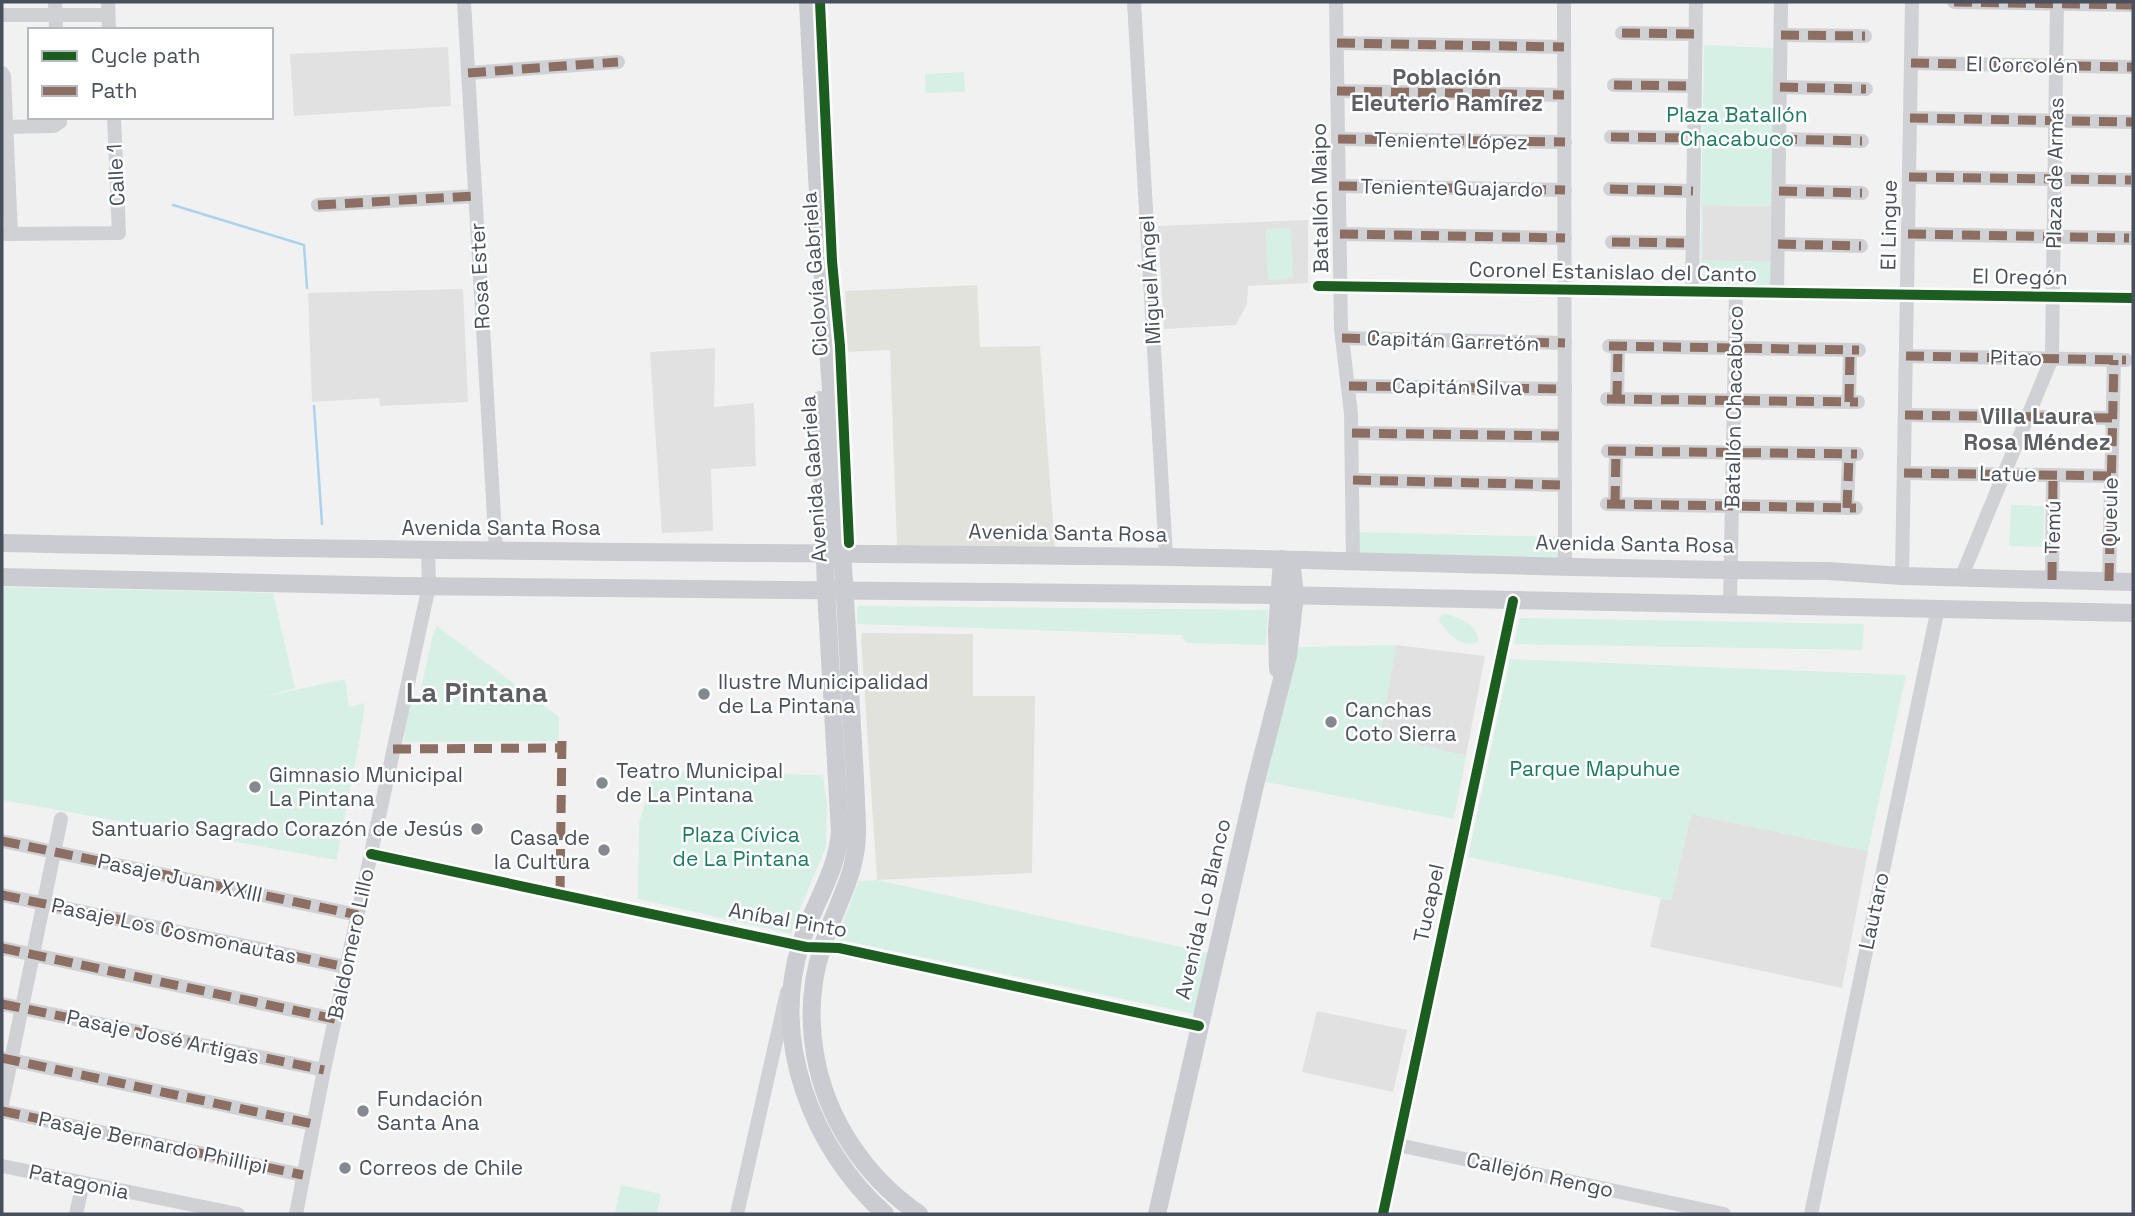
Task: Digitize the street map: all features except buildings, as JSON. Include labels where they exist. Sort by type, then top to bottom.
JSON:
[{"type":"main road","name":"Avenida Gabriela","points":[[797,2],[822,425],[834,553]]},
{"type":"main road","name":"Avenida Gabriela","points":[[808,2],[828,346],[839,839],[834,865],[800,946],[794,974],[792,1019],[796,1062],[806,1097],[828,1147],[850,1178],[885,1214]]},
{"type":"main road","name":"Avenida Santa Rosa","points":[[2,543],[428,551],[1287,559],[1565,566],[1731,575],[1828,571],[1902,576],[2133,582]]},
{"type":"main road","name":"Avenida Lo Blanco","points":[[1157,1214],[1284,672],[1287,559]]},
{"type":"main road","points":[[2,577],[429,586],[1287,595],[2133,613]]},
{"type":"main road","name":"Avenida Gabriela","points":[[835,590],[856,810],[856,850],[849,882],[822,948],[813,994],[815,1050],[827,1098],[848,1140],[879,1180],[919,1214]]},
{"type":"main road","points":[[796,1062],[806,1059],[815,1050]]},
{"type":"street","name":"Rosa Ester","points":[[464,2],[496,551]]},
{"type":"street","name":"Miguel Ángel","points":[[1134,2],[1166,557]]},
{"type":"street","name":"Batallón Maipo","points":[[1336,2],[1340,287],[1342,338],[1352,433],[1353,561]]},
{"type":"street","points":[[1564,2],[1565,566]]},
{"type":"street","points":[[1692,292],[1696,2]]},
{"type":"street","name":"Batallón Chacabuco","points":[[1777,293],[1781,2]]},
{"type":"street","name":"El Lingue","points":[[1902,576],[1912,2]]},
{"type":"street","points":[[1954,2],[2133,5]]},
{"type":"street","name":"Plaza de Armas","points":[[1961,578],[2051,358],[2057,3]]},
{"type":"street","points":[[2,15],[108,15]]},
{"type":"street","points":[[1622,33],[1695,34]]},
{"type":"street","points":[[1781,35],[1865,36]]},
{"type":"street","points":[[1337,43],[1564,47]]},
{"type":"street","points":[[468,73],[618,62]]},
{"type":"street","name":"El Corcolén","points":[[1911,63],[2133,66]]},
{"type":"street","points":[[2,73],[6,127],[6,234]]},
{"type":"street","points":[[1614,85],[1695,86]]},
{"type":"street","points":[[1780,87],[1866,89]]},
{"type":"street","points":[[1337,91],[1564,95]]},
{"type":"street","points":[[1910,118],[2133,122]]},
{"type":"street","points":[[6,127],[54,126],[60,119]]},
{"type":"street","name":"Calle 1","points":[[6,234],[119,233],[114,119]]},
{"type":"street","points":[[1611,137],[1694,138]]},
{"type":"street","name":"Teniente López","points":[[1338,139],[1564,142]]},
{"type":"street","points":[[1779,139],[1862,141]]},
{"type":"street","points":[[1909,177],[2131,180]]},
{"type":"street","name":"Teniente Guajardo","points":[[1339,186],[1564,190]]},
{"type":"street","points":[[1610,189],[1693,191]]},
{"type":"street","points":[[1779,191],[1862,193]]},
{"type":"street","points":[[318,205],[475,196]]},
{"type":"street","points":[[1340,234],[1565,238]]},
{"type":"street","points":[[1908,234],[2129,238]]},
{"type":"street","points":[[1612,242],[1692,243]]},
{"type":"street","points":[[1778,244],[1861,246]]},
{"type":"street","name":"Coronel Estanislao del Canto","points":[[1318,286],[1907,295]]},
{"type":"street","name":"Batallón Chacabuco","points":[[1730,606],[1735,293]]},
{"type":"street","name":"El Oregón","points":[[1907,295],[2133,298]]},
{"type":"street","name":"Capitán Garretón","points":[[1342,338],[1565,344]]},
{"type":"street","points":[[1614,346],[1735,348],[1854,350],[1853,402],[1612,399],[1614,346]]},
{"type":"street","name":"Pitao","points":[[1906,356],[2120,360]]},
{"type":"street","name":"Queule","points":[[2109,581],[2112,418],[2120,360]]},
{"type":"street","name":"Capitán Silva","points":[[1349,386],[1565,389]]},
{"type":"street","points":[[1905,415],[2112,418]]},
{"type":"street","points":[[1352,433],[1565,436]]},
{"type":"street","points":[[1612,451],[1733,453],[1853,454],[1852,508],[1611,504],[1612,451]]},
{"type":"street","name":"Latue","points":[[1904,473],[2111,476]]},
{"type":"street","name":"Temú","points":[[2052,580],[2053,475]]},
{"type":"street","points":[[1353,480],[1565,485]]},
{"type":"street","name":"Baldomero Lillo","points":[[296,1214],[324,1070],[429,586],[428,551]]},
{"type":"street","name":"Tucapel","points":[[1383,1214],[1513,601]]},
{"type":"street","name":"Lautaro","points":[[1811,1214],[1938,608]]},
{"type":"street","points":[[2,1104],[6,1059],[22,1008],[61,819]]},
{"type":"street","name":"Pasaje Juan XXIII","points":[[2,841],[358,915]]},
{"type":"street","name":"Aníbal Pinto","points":[[371,854],[800,946],[839,948],[1199,1026]]},
{"type":"street","name":"Pasaje Los Cosmonautas","points":[[2,895],[346,967]]},
{"type":"street","points":[[2,948],[335,1019]]},
{"type":"street","points":[[737,1214],[779,1023],[794,974]]},
{"type":"street","name":"Pasaje José Artigas","points":[[2,1004],[324,1070]]},
{"type":"street","points":[[6,1059],[313,1124]]},
{"type":"street","points":[[768,1081],[776,1069],[796,1062]]},
{"type":"street","name":"Pasaje Bernardo Phillipi","points":[[2,1111],[303,1175]]},
{"type":"street","name":"Callejón Rengo","points":[[1398,1144],[1724,1214]]},
{"type":"street","name":"Patagonia","points":[[2,1166],[238,1214]]},
{"type":"street","points":[[76,1214],[83,1183]]},
{"type":"shaded area","points":[[448,47],[451,106],[294,116],[290,54]]},
{"type":"shaded area","points":[[1703,205],[1771,206],[1770,262],[1702,261]]},
{"type":"shaded area","points":[[1308,220],[1308,283],[1248,286],[1247,304],[1236,325],[1164,329],[1158,226]]},
{"type":"shaded area","points":[[977,285],[980,347],[1040,346],[1055,550],[897,547],[890,350],[847,352],[845,291]]},
{"type":"shaded area","points":[[463,289],[468,402],[380,406],[379,398],[312,402],[308,293]]},
{"type":"shaded area","points":[[715,348],[714,407],[754,403],[756,466],[711,469],[713,531],[662,533],[650,352]]},
{"type":"shaded area","points":[[862,633],[973,634],[973,696],[1035,696],[1032,873],[877,880]]},
{"type":"shaded area","points":[[1396,645],[1485,656],[1466,756],[1380,736]]},
{"type":"shaded area","points":[[1691,814],[1868,851],[1842,988],[1650,947],[1661,898],[1671,900]]},
{"type":"shaded area","points":[[1317,1011],[1407,1030],[1393,1092],[1302,1072]]},
{"type":"green space","name":"Plaza Batallón Chacabuco","points":[[1704,45],[1774,48],[1771,206],[1703,205],[1702,260],[1770,262],[1770,286],[1700,285]]},
{"type":"green space","points":[[964,72],[965,92],[926,93],[925,74]]},
{"type":"green space","points":[[1291,228],[1293,279],[1268,280],[1266,229]]},
{"type":"green space","points":[[2011,505],[2044,506],[2043,547],[2009,546]]},
{"type":"green space","points":[[1357,532],[1560,537],[1561,559],[1358,554]]},
{"type":"green space","points":[[2,587],[273,593],[295,688],[263,697],[345,679],[349,707],[365,703],[337,860],[2,800]]},
{"type":"green space","points":[[857,606],[1268,610],[1266,645],[1186,643],[1181,635],[857,624]]},
{"type":"green space","points":[[1445,614],[1472,626],[1478,642],[1461,642],[1451,635],[1439,621],[1441,615]]},
{"type":"green space","points":[[1520,618],[1864,624],[1862,650],[1514,644]]},
{"type":"green space","points":[[437,626],[559,717],[559,741],[404,742],[408,702],[419,699]]},
{"type":"green space","name":"Canchas Coto Sierra","points":[[1396,645],[1380,736],[1466,756],[1454,819],[1266,782],[1296,647]]},
{"type":"green space","name":"Parque Mapuhue","points":[[1510,659],[1906,675],[1868,851],[1691,814],[1671,900],[1468,857]]},
{"type":"green space","name":"Plaza Cívica de La Pintana","points":[[656,767],[663,771],[823,775],[827,803],[826,847],[792,928],[792,934],[638,899],[639,823]]},
{"type":"green space","name":"Plaza Cívica de La Pintana","points":[[877,880],[1208,953],[1195,1014],[836,939],[859,881]]},
{"type":"green space","points":[[621,1185],[661,1194],[657,1214],[615,1212]]},
{"type":"waterway","points":[[173,205],[304,245],[307,288]]},
{"type":"waterway","points":[[314,406],[322,524]]},
{"type":"marked path","points":[[1954,2],[2133,5]]},
{"type":"marked path","points":[[1622,33],[1695,34]]},
{"type":"marked path","points":[[1781,35],[1865,36]]},
{"type":"marked path","points":[[1337,43],[1564,47]]},
{"type":"marked path","points":[[468,73],[618,62]]},
{"type":"marked path","points":[[1911,63],[2133,67]]},
{"type":"marked path","points":[[1614,85],[1694,86]]},
{"type":"marked path","points":[[1780,87],[1866,89]]},
{"type":"marked path","points":[[1337,91],[1564,95]]},
{"type":"marked path","points":[[1910,118],[2133,122]]},
{"type":"marked path","points":[[1611,137],[1694,138]]},
{"type":"marked path","points":[[1338,139],[1565,142]]},
{"type":"marked path","points":[[1779,139],[1862,141]]},
{"type":"marked path","points":[[1909,177],[2131,180]]},
{"type":"marked path","points":[[1339,186],[1565,190]]},
{"type":"marked path","points":[[1610,189],[1693,191]]},
{"type":"marked path","points":[[1779,191],[1862,193]]},
{"type":"marked path","points":[[318,205],[475,196]]},
{"type":"marked path","points":[[1340,234],[1565,238]]},
{"type":"marked path","points":[[1908,234],[2129,238]]},
{"type":"marked path","points":[[1612,242],[1692,243]]},
{"type":"marked path","points":[[1778,244],[1861,246]]},
{"type":"marked path","points":[[1342,338],[1565,343]]},
{"type":"marked path","points":[[1609,346],[1859,350]]},
{"type":"marked path","points":[[1617,399],[1618,346]]},
{"type":"marked path","points":[[1849,402],[1850,350]]},
{"type":"marked path","points":[[1906,356],[2126,360]]},
{"type":"marked path","points":[[2109,581],[2114,360]]},
{"type":"marked path","points":[[1349,386],[1565,389]]},
{"type":"marked path","points":[[1607,399],[1858,402]]},
{"type":"marked path","points":[[1905,415],[2112,418]]},
{"type":"marked path","points":[[1352,433],[1565,436]]},
{"type":"marked path","points":[[1608,451],[1857,454]]},
{"type":"marked path","points":[[1615,504],[1616,451]]},
{"type":"marked path","points":[[1847,508],[1849,454]]},
{"type":"marked path","points":[[1904,473],[2111,476]]},
{"type":"marked path","points":[[2052,580],[2053,475]]},
{"type":"marked path","points":[[1353,480],[1565,485]]},
{"type":"marked path","points":[[1607,504],[1856,508]]},
{"type":"marked path","points":[[560,894],[562,736]]},
{"type":"marked path","points":[[393,749],[562,748]]},
{"type":"marked path","points":[[2,841],[358,915]]},
{"type":"marked path","points":[[2,895],[346,967]]},
{"type":"marked path","points":[[2,948],[335,1019]]},
{"type":"marked path","points":[[2,1004],[324,1070]]},
{"type":"marked path","points":[[2,1058],[313,1124]]},
{"type":"marked path","points":[[2,1111],[303,1175]]},
{"type":"cycle path","name":"Ciclovía Gabriela","points":[[820,2],[849,543]]},
{"type":"cycle path","points":[[1318,286],[2133,298]]},
{"type":"cycle path","points":[[1383,1214],[1513,601]]},
{"type":"cycle path","points":[[371,854],[806,947],[839,948],[1199,1026]]},
{"type":"place","name":"Ilustre Municipalidad de La Pintana","points":[[704,694]]},
{"type":"place","name":"Canchas Coto Sierra","points":[[1331,722]]},
{"type":"place","name":"Teatro Municipal de La Pintana","points":[[602,783]]},
{"type":"place","name":"Gimnasio Municipal La Pintana","points":[[255,787]]},
{"type":"place","name":"Santuario Sagrado Corazón de Jesús","points":[[477,829]]},
{"type":"place","name":"Casa de la Cultura","points":[[604,850]]},
{"type":"place","name":"Fundación Santa Ana","points":[[363,1111]]},
{"type":"place","name":"Correos de Chile","points":[[345,1168]]},
{"type":"district","name":"Población Eleuterio Ramírez","points":[[1447,90]]},
{"type":"district","name":"Villa Laura Rosa Méndez","points":[[2037,429]]},
{"type":"district","name":"La Pintana","points":[[477,692]]}]
